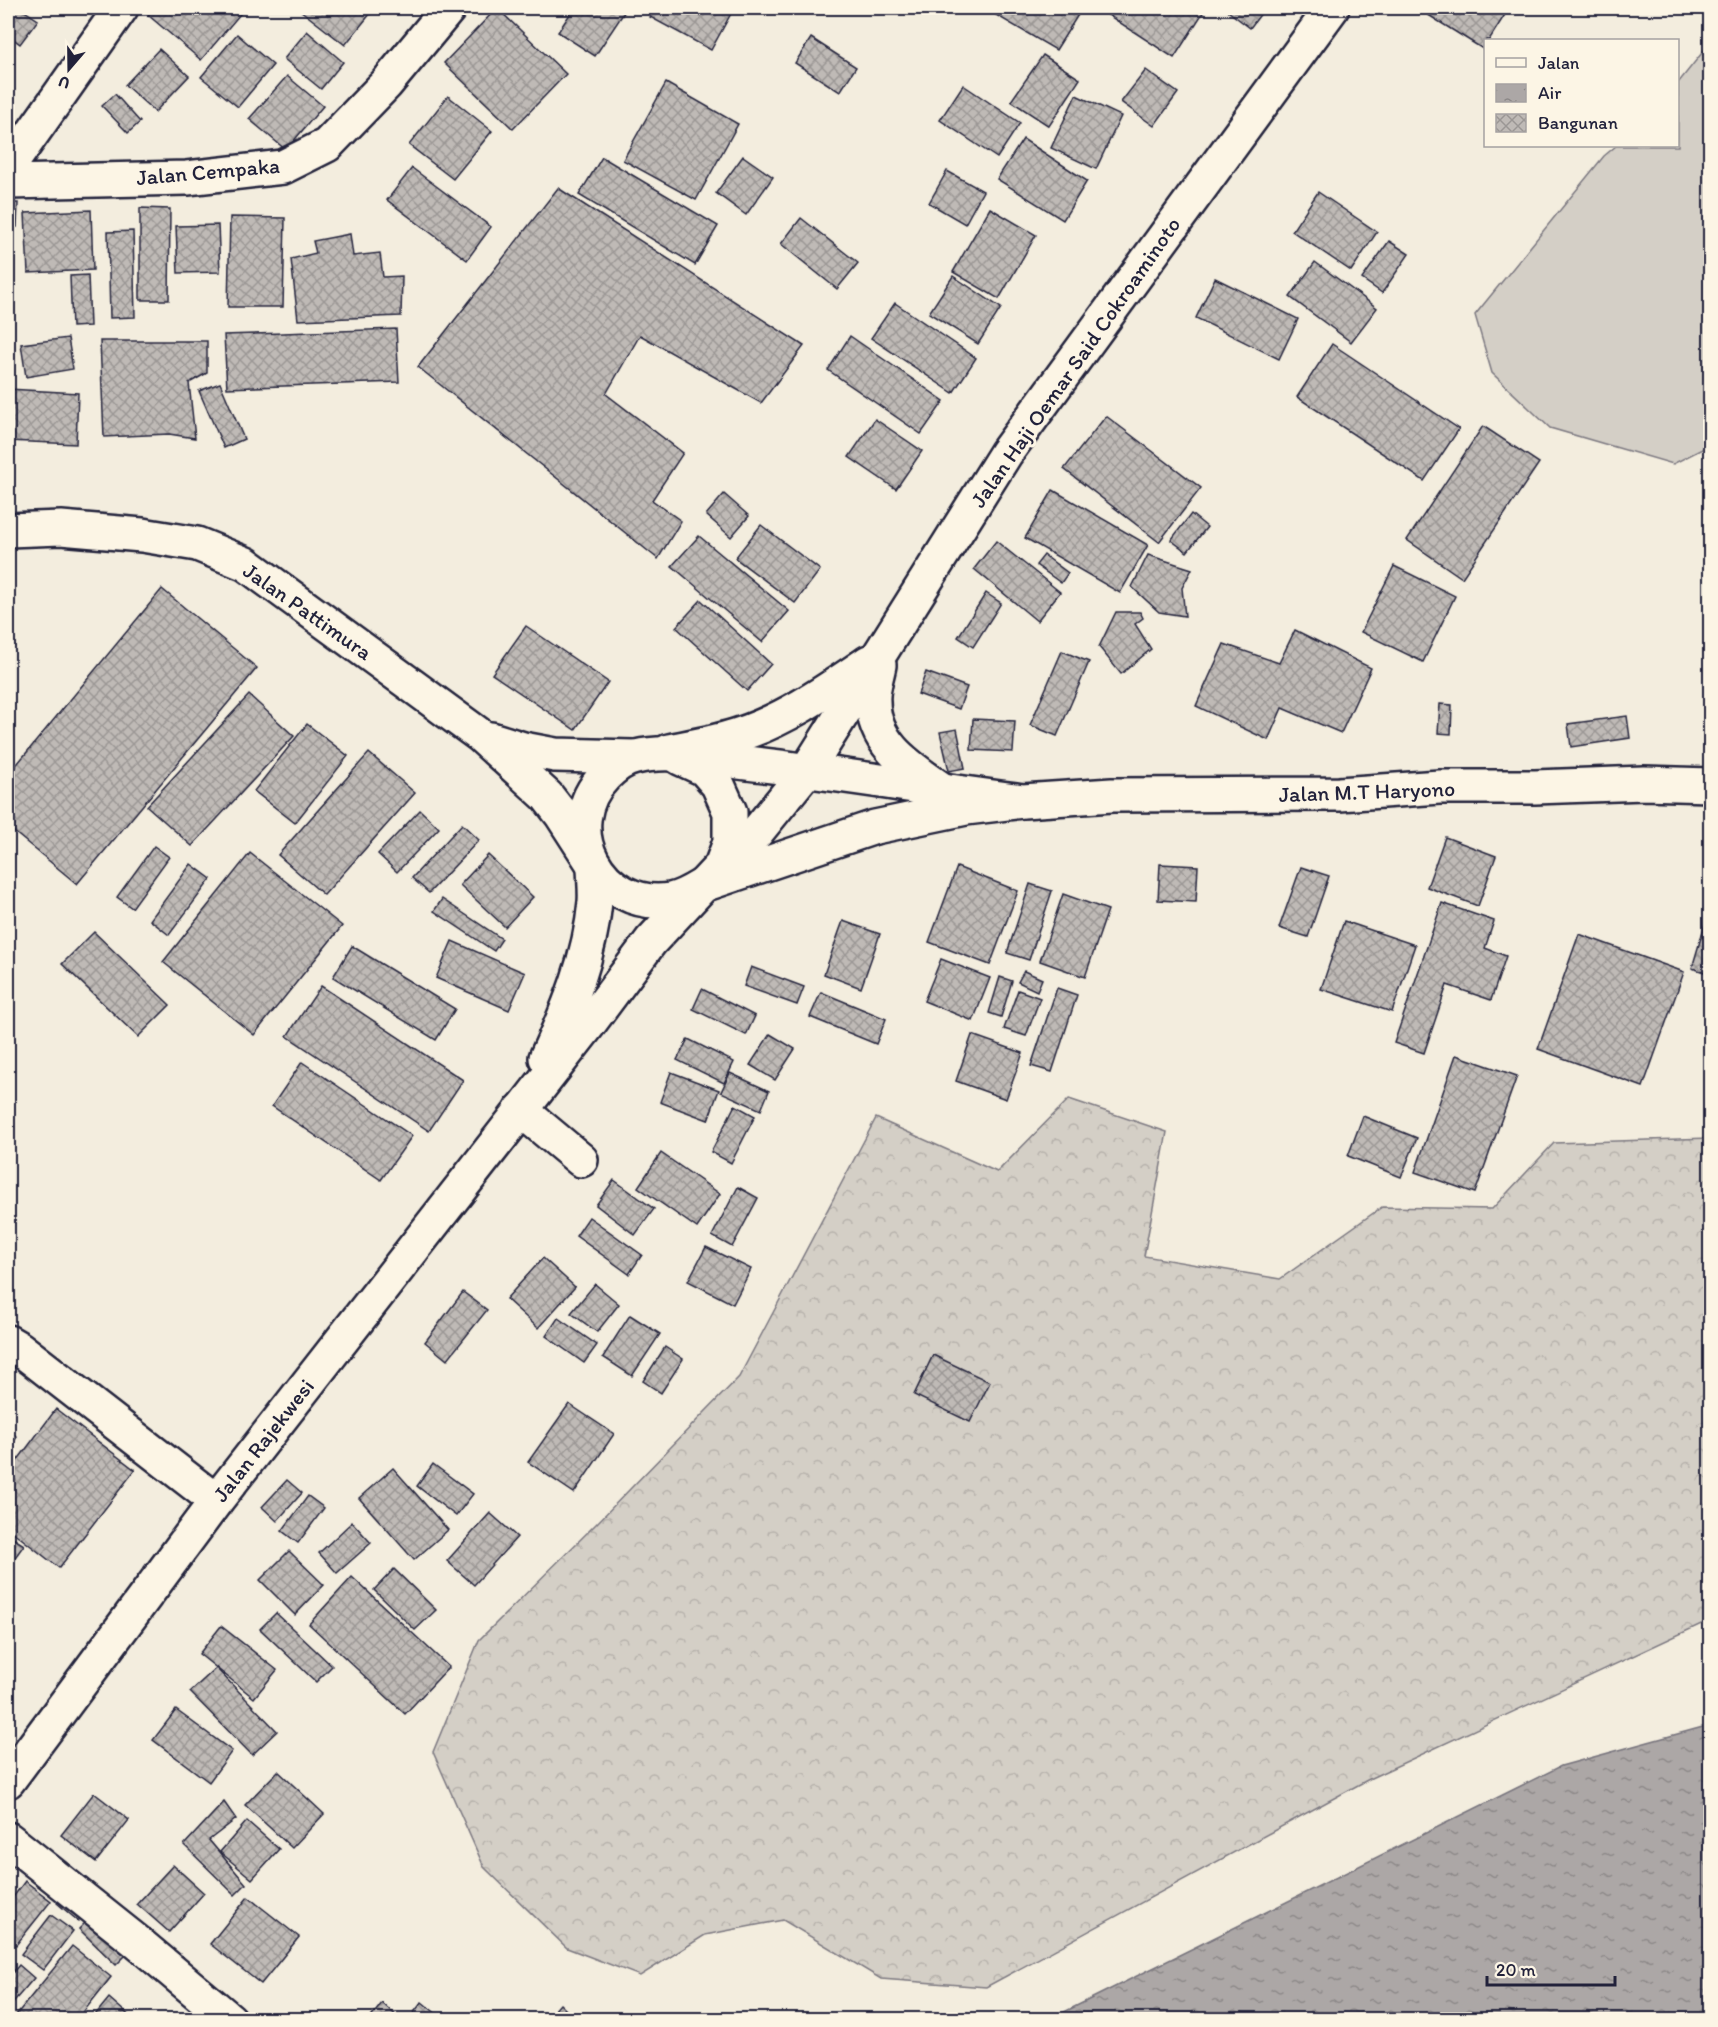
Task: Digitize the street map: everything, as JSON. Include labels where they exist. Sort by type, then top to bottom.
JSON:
[{"type":"main road","points":[[8,168],[121,8]]},
{"type":"main road","name":"Jalan Cempaka","points":[[8,182],[187,178],[283,167],[327,145],[386,84],[449,8]]},
{"type":"main road","name":"Jalan Haji Oemar Said Cokroaminoto","points":[[712,875],[762,827],[807,770],[1006,453],[1332,8]]},
{"type":"main road","name":"Jalan Pattimura","points":[[8,530],[61,528],[142,535],[197,544],[246,564],[481,735]]},
{"type":"main road","points":[[523,1106],[565,1018],[589,942],[595,901],[594,865],[583,831],[586,807],[596,786],[612,768],[646,755],[742,734],[766,724],[835,685],[880,654]]},
{"type":"main road","points":[[880,654],[873,701],[877,727],[888,747],[903,762],[944,791]]},
{"type":"main road","points":[[481,735],[523,749],[555,755],[646,755],[807,770],[1023,801]]},
{"type":"main road","points":[[481,735],[546,796],[605,879],[619,890],[653,901],[671,900],[689,894],[712,875],[875,827],[966,808],[1023,801]]},
{"type":"main road","points":[[523,1106],[590,1024],[651,942],[712,875],[730,842],[730,812],[718,785],[704,769],[686,759],[646,755]]},
{"type":"main road","name":"Jalan M.T Haryono","points":[[1023,801],[1112,795],[1339,794],[1440,787],[1535,787],[1644,783],[1710,785]]},
{"type":"main road","points":[[523,1106],[581,1160]]},
{"type":"main road","name":"Jalan Rajekwesi","points":[[8,1781],[216,1501],[523,1106]]},
{"type":"main road","points":[[8,1342],[216,1501]]},
{"type":"main road","points":[[8,1839],[230,2019]]},
{"type":"green space","points":[[1710,43],[1710,445],[1673,464],[1550,428],[1492,373],[1475,315],[1604,156],[1615,147],[1679,147],[1679,82]]},
{"type":"green space","points":[[1069,1099],[1167,1132],[1144,1256],[1280,1279],[1382,1207],[1492,1209],[1554,1143],[1710,1138],[1710,1620],[1371,1778],[986,1987],[881,1979],[783,1920],[705,1935],[640,1976],[567,1948],[484,1867],[433,1752],[479,1640],[739,1377],[876,1118],[997,1172]]},
{"type":"water","points":[[1710,1725],[1710,2019],[1050,2019],[1561,1766]]},
{"type":"building","points":[[8,8],[20,8],[38,20],[20,44],[8,35]]},
{"type":"building","points":[[155,8],[234,8],[241,13],[201,60],[148,15]]},
{"type":"building","points":[[302,8],[375,8],[345,45],[300,10]]},
{"type":"building","points":[[497,8],[566,74],[513,129],[444,63]]},
{"type":"building","points":[[574,8],[627,8],[595,56],[558,32]]},
{"type":"building","points":[[655,8],[734,8],[711,50],[650,17]]},
{"type":"building","points":[[984,8],[1077,8],[1081,10],[1056,50]]},
{"type":"building","points":[[1108,8],[1206,8],[1174,58],[1105,13]]},
{"type":"building","points":[[1224,8],[1265,8],[1250,28]]},
{"type":"building","points":[[1417,8],[1497,8],[1506,13],[1490,39],[1484,39],[1483,49]]},
{"type":"building","points":[[307,31],[343,62],[321,89],[284,59]]},
{"type":"building","points":[[237,34],[273,65],[238,107],[201,77]]},
{"type":"building","points":[[811,38],[856,67],[840,92],[795,63]]},
{"type":"building","points":[[159,49],[189,76],[155,112],[125,85]]},
{"type":"building","points":[[1043,55],[1080,79],[1049,126],[1011,101]]},
{"type":"building","points":[[1146,70],[1178,93],[1154,126],[1121,102]]},
{"type":"building","points":[[287,76],[323,106],[286,150],[249,119]]},
{"type":"building","points":[[666,83],[738,124],[696,200],[623,160]]},
{"type":"building","points":[[963,85],[1020,123],[997,158],[940,120]]},
{"type":"building","points":[[115,94],[140,122],[128,133],[102,106]]},
{"type":"building","points":[[1076,95],[1121,116],[1096,169],[1051,148]]},
{"type":"building","points":[[448,96],[492,131],[453,179],[409,145]]},
{"type":"building","points":[[1023,139],[1087,181],[1063,220],[997,179]]},
{"type":"building","points":[[743,156],[773,177],[746,215],[716,193]]},
{"type":"building","points":[[602,157],[718,226],[695,265],[579,195]]},
{"type":"building","points":[[412,168],[491,227],[467,260],[387,200]]},
{"type":"building","points":[[947,171],[983,191],[965,224],[929,203]]},
{"type":"building","points":[[558,188],[804,346],[761,403],[640,335],[606,394],[683,453],[652,500],[681,521],[658,559],[418,367]]},
{"type":"building","points":[[1318,192],[1377,232],[1351,271],[1292,231]]},
{"type":"building","points":[[8,203],[18,203],[17,227],[8,227]]},
{"type":"building","points":[[140,208],[170,209],[169,300],[140,300]]},
{"type":"building","points":[[990,208],[1036,235],[999,299],[953,272]]},
{"type":"building","points":[[91,210],[93,270],[28,273],[25,213]]},
{"type":"building","points":[[230,217],[285,218],[283,307],[228,307]]},
{"type":"building","points":[[801,218],[858,263],[837,289],[781,244]]},
{"type":"building","points":[[218,225],[220,272],[178,273],[176,226]]},
{"type":"building","points":[[133,231],[135,317],[110,318],[108,232]]},
{"type":"building","points":[[350,234],[353,256],[380,253],[383,277],[402,276],[401,316],[298,320],[291,259],[316,253],[313,241]]},
{"type":"building","points":[[1389,241],[1409,254],[1382,293],[1362,279]]},
{"type":"building","points":[[1315,262],[1377,308],[1351,342],[1290,297]]},
{"type":"building","points":[[88,275],[90,326],[72,327],[70,276]]},
{"type":"building","points":[[953,276],[1001,308],[978,344],[929,313]]},
{"type":"building","points":[[1215,278],[1298,319],[1279,359],[1196,318]]},
{"type":"building","points":[[895,303],[976,358],[953,393],[871,338]]},
{"type":"building","points":[[396,329],[399,382],[227,388],[224,335]]},
{"type":"building","points":[[850,336],[944,401],[921,434],[828,370]]},
{"type":"building","points":[[68,338],[73,369],[26,377],[21,344]]},
{"type":"building","points":[[100,341],[207,341],[207,373],[189,383],[195,438],[169,434],[104,437]]},
{"type":"building","points":[[1332,344],[1459,429],[1424,481],[1297,397]]},
{"type":"building","points":[[220,383],[244,439],[224,448],[199,391]]},
{"type":"building","points":[[8,389],[78,393],[76,444],[8,441]]},
{"type":"building","points":[[1106,416],[1201,488],[1159,542],[1064,469]]},
{"type":"building","points":[[875,419],[922,451],[896,489],[849,457]]},
{"type":"building","points":[[1483,426],[1539,463],[1462,578],[1407,540]]},
{"type":"building","points":[[1053,490],[1148,545],[1120,593],[1025,538]]},
{"type":"building","points":[[724,494],[749,516],[731,537],[706,515]]},
{"type":"building","points":[[1191,514],[1207,527],[1187,552],[1171,540]]},
{"type":"building","points":[[761,525],[820,570],[795,603],[735,558]]},
{"type":"building","points":[[699,536],[789,611],[762,642],[672,566]]},
{"type":"building","points":[[996,541],[1060,592],[1037,621],[974,569]]},
{"type":"building","points":[[1044,555],[1068,573],[1061,583],[1036,565]]},
{"type":"building","points":[[1148,555],[1192,569],[1182,588],[1185,616],[1159,612],[1132,587]]},
{"type":"building","points":[[1394,566],[1455,596],[1423,662],[1361,632]]},
{"type":"building","points":[[162,589],[257,668],[77,884],[8,827],[8,775]]},
{"type":"building","points":[[986,593],[1001,603],[973,647],[958,637]]},
{"type":"building","points":[[701,600],[771,664],[747,691],[676,627]]},
{"type":"building","points":[[1116,612],[1140,612],[1143,618],[1135,624],[1151,649],[1121,674],[1099,647]]},
{"type":"building","points":[[526,626],[608,682],[575,730],[492,674]]},
{"type":"building","points":[[1295,630],[1371,668],[1341,733],[1282,708],[1268,740],[1196,706],[1224,644],[1279,663]]},
{"type":"building","points":[[1062,651],[1089,662],[1057,736],[1030,725]]},
{"type":"building","points":[[926,672],[967,687],[959,709],[918,694]]},
{"type":"building","points":[[249,695],[294,736],[192,846],[147,806]]},
{"type":"building","points":[[1440,704],[1452,705],[1451,734],[1438,733]]},
{"type":"building","points":[[1627,716],[1630,738],[1571,747],[1568,724]]},
{"type":"building","points":[[973,719],[1015,721],[1013,752],[971,750]]},
{"type":"building","points":[[307,724],[348,756],[295,823],[254,791]]},
{"type":"building","points":[[957,729],[965,768],[949,771],[940,732]]},
{"type":"building","points":[[369,753],[415,793],[324,895],[278,855]]},
{"type":"building","points":[[420,810],[439,828],[397,872],[378,854]]},
{"type":"building","points":[[462,824],[479,840],[429,893],[412,878]]},
{"type":"building","points":[[1445,837],[1496,856],[1478,906],[1427,887]]},
{"type":"building","points":[[154,846],[169,857],[132,908],[117,897]]},
{"type":"building","points":[[250,853],[342,926],[254,1035],[163,962]]},
{"type":"building","points":[[488,855],[533,897],[505,927],[460,885]]},
{"type":"building","points":[[191,864],[211,879],[169,935],[150,920]]},
{"type":"building","points":[[1160,864],[1198,866],[1196,902],[1158,900]]},
{"type":"building","points":[[957,867],[1018,891],[990,965],[929,942]]},
{"type":"building","points":[[1301,867],[1329,876],[1308,937],[1279,928]]},
{"type":"building","points":[[1030,884],[1052,891],[1029,960],[1007,953]]},
{"type":"building","points":[[1063,894],[1108,910],[1085,977],[1040,961]]},
{"type":"building","points":[[442,899],[502,939],[494,951],[434,911]]},
{"type":"building","points":[[1442,903],[1494,921],[1485,948],[1506,956],[1491,1000],[1447,985],[1424,1053],[1394,1043]]},
{"type":"building","points":[[1710,907],[1710,974],[1692,968]]},
{"type":"building","points":[[843,921],[880,934],[861,988],[824,974]]},
{"type":"building","points":[[1344,921],[1415,945],[1392,1012],[1321,989]]},
{"type":"building","points":[[94,932],[170,1005],[138,1037],[62,964]]},
{"type":"building","points":[[1579,934],[1684,972],[1643,1087],[1538,1049]]},
{"type":"building","points":[[452,941],[525,973],[509,1010],[436,978]]},
{"type":"building","points":[[352,946],[455,1009],[436,1040],[333,977]]},
{"type":"building","points":[[941,959],[990,978],[973,1021],[924,1001]]},
{"type":"building","points":[[751,967],[804,987],[797,1005],[744,986]]},
{"type":"building","points":[[1024,971],[1042,979],[1037,991],[1018,982]]},
{"type":"building","points":[[1000,977],[1012,981],[1001,1017],[989,1013]]},
{"type":"building","points":[[321,986],[463,1080],[429,1131],[287,1036]]},
{"type":"building","points":[[1057,988],[1077,995],[1052,1072],[1031,1066]]},
{"type":"building","points":[[702,989],[755,1016],[746,1035],[693,1009]]},
{"type":"building","points":[[1018,990],[1040,998],[1026,1036],[1004,1029]]},
{"type":"building","points":[[821,992],[886,1019],[876,1044],[810,1017]]},
{"type":"building","points":[[770,1034],[795,1049],[775,1080],[750,1065]]},
{"type":"building","points":[[972,1035],[1023,1053],[1006,1099],[956,1081]]},
{"type":"building","points":[[688,1039],[734,1062],[724,1083],[677,1060]]},
{"type":"building","points":[[1456,1055],[1517,1076],[1475,1193],[1415,1172]]},
{"type":"building","points":[[302,1062],[412,1136],[381,1180],[272,1106]]},
{"type":"building","points":[[671,1072],[719,1090],[708,1120],[660,1102]]},
{"type":"building","points":[[730,1073],[769,1091],[761,1110],[721,1092]]},
{"type":"building","points":[[735,1105],[755,1116],[731,1163],[711,1152]]},
{"type":"building","points":[[1363,1116],[1417,1138],[1401,1177],[1348,1156]]},
{"type":"building","points":[[661,1153],[720,1194],[697,1228],[638,1187]]},
{"type":"building","points":[[614,1180],[654,1209],[635,1235],[596,1205]]},
{"type":"building","points":[[738,1187],[758,1198],[732,1247],[712,1236]]},
{"type":"building","points":[[589,1217],[642,1255],[629,1274],[576,1236]]},
{"type":"building","points":[[706,1247],[751,1269],[733,1304],[688,1281]]},
{"type":"building","points":[[543,1258],[575,1287],[538,1328],[506,1299]]},
{"type":"building","points":[[595,1284],[619,1304],[597,1332],[571,1313]]},
{"type":"building","points":[[463,1292],[487,1310],[447,1360],[425,1342]]},
{"type":"building","points":[[630,1315],[660,1334],[632,1376],[603,1357]]},
{"type":"building","points":[[558,1318],[597,1345],[584,1363],[546,1336]]},
{"type":"building","points":[[665,1347],[683,1359],[661,1393],[643,1381]]},
{"type":"building","points":[[933,1355],[990,1382],[970,1422],[914,1395]]},
{"type":"building","points":[[569,1404],[614,1434],[574,1493],[528,1462]]},
{"type":"building","points":[[56,1409],[135,1470],[59,1568],[8,1528],[8,1473]]},
{"type":"building","points":[[8,1429],[17,1437],[8,1449]]},
{"type":"building","points":[[433,1464],[473,1494],[456,1516],[417,1486]]},
{"type":"building","points":[[393,1468],[448,1530],[414,1560],[359,1498]]},
{"type":"building","points":[[287,1480],[302,1493],[277,1521],[262,1507]]},
{"type":"building","points":[[308,1496],[324,1508],[298,1543],[282,1531]]},
{"type":"building","points":[[490,1513],[517,1537],[474,1585],[447,1561]]},
{"type":"building","points":[[352,1522],[371,1543],[337,1573],[319,1553]]},
{"type":"building","points":[[8,1535],[24,1545],[8,1567]]},
{"type":"building","points":[[289,1551],[324,1585],[295,1615],[260,1580]]},
{"type":"building","points":[[394,1569],[436,1610],[415,1630],[374,1590]]},
{"type":"building","points":[[352,1577],[449,1667],[405,1714],[309,1624]]},
{"type":"building","points":[[276,1613],[332,1666],[316,1682],[260,1629]]},
{"type":"building","points":[[221,1626],[277,1670],[254,1698],[199,1654]]},
{"type":"building","points":[[216,1668],[277,1731],[252,1755],[190,1692]]},
{"type":"building","points":[[176,1710],[232,1751],[209,1782],[153,1740]]},
{"type":"building","points":[[278,1771],[324,1814],[292,1848],[245,1805]]},
{"type":"building","points":[[94,1793],[129,1820],[96,1862],[61,1835]]},
{"type":"building","points":[[224,1802],[236,1819],[209,1840],[246,1884],[235,1895],[184,1845]]},
{"type":"building","points":[[247,1821],[279,1849],[252,1879],[220,1852]]},
{"type":"building","points":[[173,1865],[204,1893],[169,1932],[137,1904]]},
{"type":"building","points":[[25,1881],[51,1901],[16,1945],[8,1938],[8,1904]]},
{"type":"building","points":[[66,1893],[87,1911],[78,1921],[57,1903]]},
{"type":"building","points":[[248,1897],[299,1937],[261,1984],[210,1944]]},
{"type":"building","points":[[96,1912],[133,1948],[116,1965],[79,1929]]},
{"type":"building","points":[[51,1915],[73,1931],[43,1970],[21,1954]]},
{"type":"building","points":[[72,1946],[111,1977],[77,2020],[12,2020]]},
{"type":"building","points":[[19,1965],[34,1978],[9,2007],[8,1978]]},
{"type":"building","points":[[109,1998],[134,2020],[91,2020]]},
{"type":"building","points":[[422,2002],[444,2020],[408,2020]]},
{"type":"building","points":[[382,2003],[399,2018],[398,2020],[369,2020]]},
{"type":"building","points":[[560,2004],[576,2020],[546,2020]]}]
